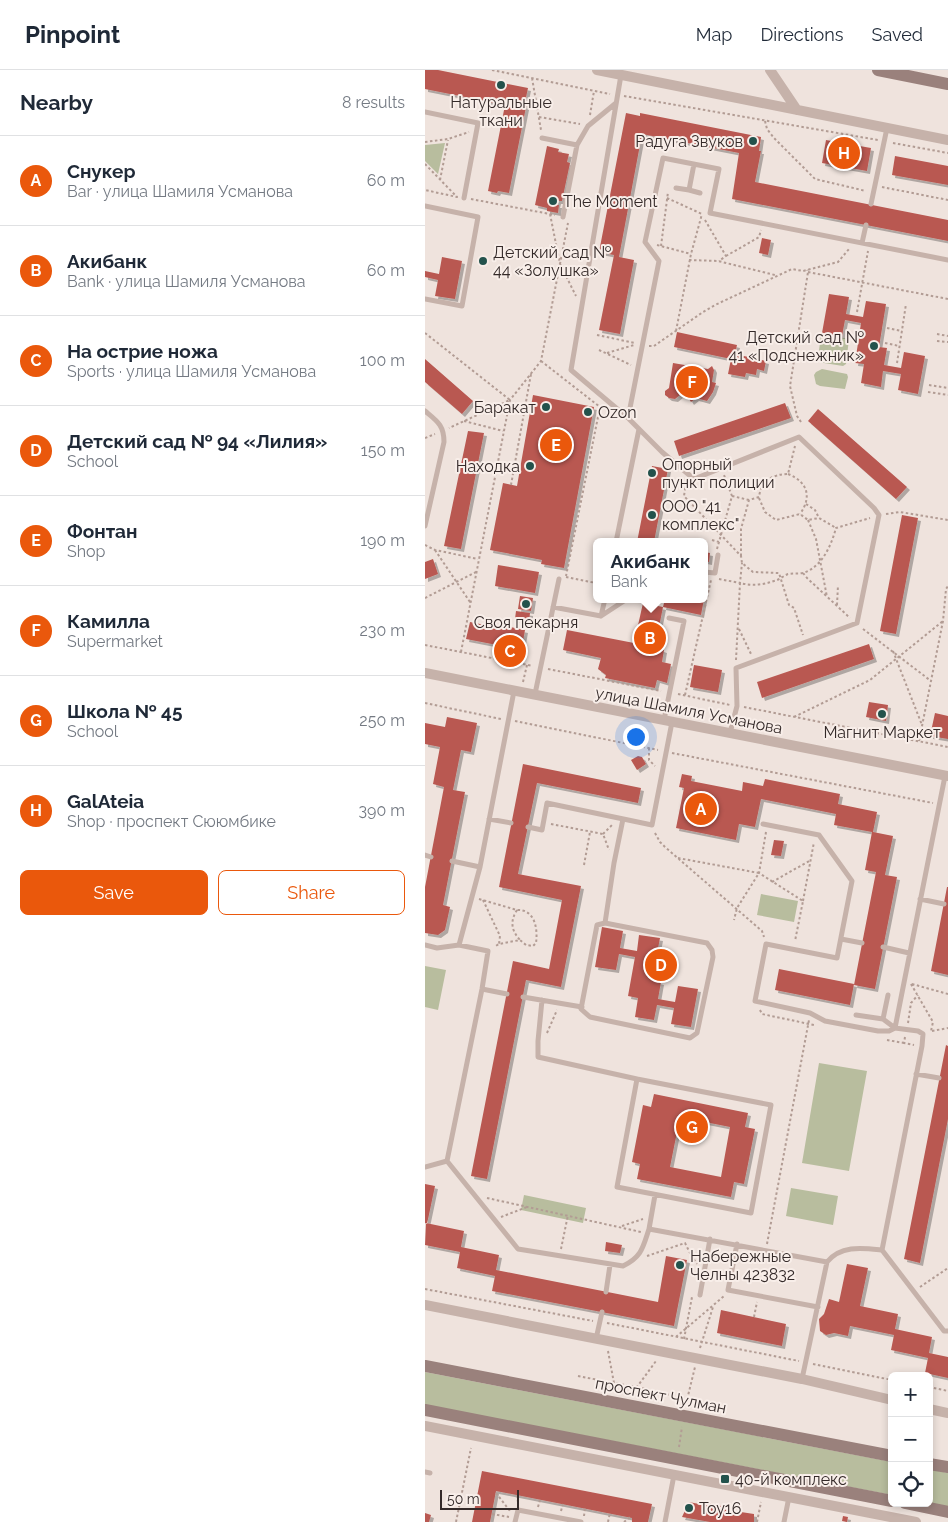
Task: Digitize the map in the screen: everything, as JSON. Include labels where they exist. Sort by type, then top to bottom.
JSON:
[{"type":"main road","points":[[878,70],[948,84]]},
{"type":"main road","name":"проспект Чулман","points":[[425,1366],[888,1455]]},
{"type":"main road","points":[[425,1410],[888,1500]]},
{"type":"main road","points":[[933,1465],[948,1467]]},
{"type":"main road","points":[[924,1507],[948,1512]]},
{"type":"street","points":[[597,70],[948,140]]},
{"type":"street","points":[[770,70],[797,110]]},
{"type":"street","name":"улица Шамиля Усманова","points":[[425,673],[947,776]]},
{"type":"street","points":[[425,1305],[802,1380],[888,1399]]},
{"type":"street","points":[[933,1410],[948,1413]]},
{"type":"street","points":[[425,1426],[916,1522]]},
{"type":"lane","points":[[621,75],[571,370],[628,418],[662,452],[694,479],[799,437],[874,508],[879,515],[857,624],[736,668],[737,706],[730,733]]},
{"type":"lane","points":[[563,216],[577,145],[587,126],[616,102]]},
{"type":"lane","points":[[425,112],[478,122],[464,198]]},
{"type":"lane","points":[[871,204],[887,128]]},
{"type":"lane","points":[[543,138],[577,145]]},
{"type":"lane","points":[[628,418],[659,260],[645,242],[663,158],[719,169],[710,213],[948,260]]},
{"type":"lane","points":[[689,190],[694,164]]},
{"type":"lane","points":[[676,188],[700,192]]},
{"type":"lane","points":[[425,206],[478,217],[463,306],[425,299]]},
{"type":"lane","points":[[862,243],[866,225]]},
{"type":"lane","points":[[425,411],[437,421],[444,431],[444,442],[425,526]]},
{"type":"lane","points":[[617,538],[639,428]]},
{"type":"lane","points":[[708,572],[715,573],[718,555]]},
{"type":"lane","points":[[535,694],[559,579]]},
{"type":"lane","points":[[601,616],[604,603]]},
{"type":"lane","points":[[553,607],[601,616],[621,603]]},
{"type":"lane","points":[[528,827],[542,830],[547,803],[652,825],[666,751],[670,693],[684,621],[669,618]]},
{"type":"lane","points":[[459,944],[480,867],[514,690]]},
{"type":"lane","points":[[895,1028],[939,804],[947,776]]},
{"type":"lane","points":[[605,923],[621,818]]},
{"type":"lane","points":[[489,819],[511,823]]},
{"type":"lane","points":[[765,825],[819,835],[852,882],[837,958],[766,944],[755,1002],[810,1013],[825,1021],[878,1031],[889,1031],[895,1028]]},
{"type":"lane","points":[[452,861],[480,867]]},
{"type":"lane","points":[[920,899],[944,904]]},
{"type":"lane","points":[[523,997],[582,1007],[590,1018],[690,1038],[697,1033],[713,957],[712,950],[707,943],[605,923],[597,925],[582,1007]]},
{"type":"lane","points":[[841,938],[862,943]]},
{"type":"lane","points":[[425,944],[437,948],[459,944],[488,950],[482,989],[447,1160]]},
{"type":"lane","points":[[883,947],[909,952]]},
{"type":"lane","points":[[482,989],[507,994]]},
{"type":"lane","points":[[883,1019],[888,995]]},
{"type":"lane","points":[[542,1000],[538,1057],[637,1079],[771,1105],[751,1213],[617,1187],[637,1079]]},
{"type":"lane","points":[[856,1015],[883,1019],[895,1028],[918,1031],[923,1034],[882,1250]]},
{"type":"lane","points":[[916,1074],[939,1078]]},
{"type":"lane","points":[[425,1167],[447,1160]]},
{"type":"lane","points":[[447,1160],[518,1249],[611,1265],[623,1266],[633,1261],[642,1250],[648,1231],[655,1194]]},
{"type":"lane","points":[[648,1231],[710,1239],[827,1262]]},
{"type":"lane","points":[[699,1295],[710,1239]]},
{"type":"lane","points":[[737,1244],[728,1290],[818,1307]]},
{"type":"lane","points":[[802,1380],[827,1262],[834,1254],[856,1248],[882,1250],[945,1331],[948,1331]]},
{"type":"lane","points":[[606,1292],[611,1265]]},
{"type":"lane","points":[[601,1312],[601,1340]]},
{"type":"lane","points":[[810,1345],[817,1346]]},
{"type":"lane","points":[[665,1522],[674,1475]]},
{"type":"lane","points":[[784,1522],[789,1497]]},
{"type":"lane","points":[[516,1520],[518,1510],[581,1522]]},
{"type":"path","points":[[492,70],[595,91],[884,141],[948,154]]},
{"type":"path","points":[[532,78],[543,138]]},
{"type":"path","points":[[539,117],[587,126],[595,91]]},
{"type":"path","points":[[765,121],[767,129],[774,138],[815,179],[873,192]]},
{"type":"path","points":[[425,142],[448,139],[477,130]]},
{"type":"path","points":[[440,180],[448,139]]},
{"type":"path","points":[[425,164],[457,197]]},
{"type":"path","points":[[875,185],[948,200]]},
{"type":"path","points":[[425,190],[569,218],[541,361],[510,400],[425,438]]},
{"type":"path","points":[[661,246],[668,191]]},
{"type":"path","points":[[667,198],[701,214],[726,256]]},
{"type":"path","points":[[676,331],[689,260],[701,214],[711,206]]},
{"type":"path","points":[[550,214],[560,264],[582,309]]},
{"type":"path","points":[[718,261],[759,237],[763,223]]},
{"type":"path","points":[[807,271],[838,262],[855,241]]},
{"type":"path","points":[[645,242],[691,254]]},
{"type":"path","points":[[857,312],[869,244]]},
{"type":"path","points":[[689,260],[718,261],[776,275]]},
{"type":"path","points":[[643,345],[654,346],[703,312],[776,275],[792,269],[948,299]]},
{"type":"path","points":[[801,422],[797,416],[790,386],[807,271]]},
{"type":"path","points":[[897,363],[906,304]]},
{"type":"path","points":[[887,328],[902,331]]},
{"type":"path","points":[[425,333],[510,400]]},
{"type":"path","points":[[937,334],[948,336]]},
{"type":"path","points":[[597,335],[639,344],[606,353]]},
{"type":"path","points":[[937,340],[948,342]]},
{"type":"path","points":[[885,343],[899,346]]},
{"type":"path","points":[[599,350],[637,369]]},
{"type":"path","points":[[541,361],[600,407],[566,577],[593,582]]},
{"type":"path","points":[[511,485],[532,373]]},
{"type":"path","points":[[929,385],[948,388]]},
{"type":"path","points":[[928,392],[948,395]]},
{"type":"path","points":[[461,652],[510,400]]},
{"type":"path","points":[[464,421],[503,431]]},
{"type":"path","points":[[788,474],[793,449],[799,437]]},
{"type":"path","points":[[718,555],[716,552],[732,496],[721,468]]},
{"type":"path","points":[[687,473],[685,496],[741,556]]},
{"type":"path","points":[[788,474],[796,477],[804,485],[806,504],[800,514],[776,520],[765,512],[759,497],[760,490],[766,481],[777,475],[788,474]]},
{"type":"path","points":[[732,496],[749,500],[759,497]]},
{"type":"path","points":[[736,668],[742,563],[741,529],[749,500]]},
{"type":"path","points":[[806,504],[815,510],[819,518],[836,528],[879,515],[899,512],[948,520]]},
{"type":"path","points":[[800,514],[808,520],[816,539],[827,597]]},
{"type":"path","points":[[808,520],[819,518]]},
{"type":"path","points":[[708,595],[712,578],[753,586],[777,581],[789,574],[803,572],[821,562],[834,537],[836,528]]},
{"type":"path","points":[[712,540],[719,542]]},
{"type":"path","points":[[425,546],[435,550],[479,559]]},
{"type":"path","points":[[435,550],[470,602]]},
{"type":"path","points":[[742,563],[753,572],[779,574],[789,605],[794,608],[805,642]]},
{"type":"path","points":[[425,598],[476,572]]},
{"type":"path","points":[[803,572],[807,578],[857,624],[931,681]]},
{"type":"path","points":[[837,606],[838,586]]},
{"type":"path","points":[[919,741],[943,621],[946,589],[948,586]]},
{"type":"path","points":[[685,696],[706,603]]},
{"type":"path","points":[[794,717],[870,680],[943,621]]},
{"type":"path","points":[[738,627],[754,661]]},
{"type":"path","points":[[425,645],[948,747]]},
{"type":"path","points":[[893,651],[922,726]]},
{"type":"path","points":[[425,703],[939,804]]},
{"type":"path","points":[[649,748],[649,760],[653,765],[663,768]]},
{"type":"path","points":[[603,834],[621,818]]},
{"type":"path","points":[[543,823],[603,834]]},
{"type":"path","points":[[652,825],[660,842],[762,931],[766,944]]},
{"type":"path","points":[[734,920],[737,908],[759,873],[765,825]]},
{"type":"path","points":[[584,865],[590,832]]},
{"type":"path","points":[[603,834],[614,863]]},
{"type":"path","points":[[793,950],[815,834]]},
{"type":"path","points":[[677,858],[759,873],[803,901]]},
{"type":"path","points":[[772,882],[811,860]]},
{"type":"path","points":[[472,897],[523,910],[530,914],[535,924],[537,935],[536,943],[533,946],[526,945],[515,934],[512,927],[513,916],[517,910]]},
{"type":"path","points":[[483,900],[500,936],[499,944]]},
{"type":"path","points":[[488,950],[499,944],[520,940]]},
{"type":"path","points":[[948,994],[911,984],[933,1022],[931,1031],[948,1028]]},
{"type":"path","points":[[538,1041],[545,1038],[561,1004]]},
{"type":"path","points":[[765,1250],[770,1233],[810,1013]]},
{"type":"path","points":[[475,1195],[619,1227],[648,1231]]},
{"type":"path","points":[[494,1219],[529,1207]]},
{"type":"path","points":[[560,1256],[568,1216]]},
{"type":"path","points":[[619,1227],[651,1217]]},
{"type":"path","points":[[638,1255],[649,1256],[685,1243],[690,1253],[706,1261]]},
{"type":"path","points":[[914,1291],[948,1268]]},
{"type":"path","points":[[425,1289],[888,1379]]},
{"type":"path","points":[[676,1337],[713,1307],[728,1290]]},
{"type":"path","points":[[684,1339],[692,1296],[699,1295]]},
{"type":"path","points":[[754,1317],[759,1296]]},
{"type":"path","points":[[685,1411],[697,1359],[713,1307]]},
{"type":"path","points":[[601,1340],[614,1383]]},
{"type":"path","points":[[637,1387],[663,1352]]},
{"type":"path","points":[[578,1376],[637,1387],[669,1395],[687,1402]]},
{"type":"path","points":[[933,1388],[948,1391]]},
{"type":"path","points":[[677,1453],[683,1422]]},
{"type":"path","points":[[456,1522],[471,1448]]},
{"type":"path","points":[[757,1522],[763,1492]]},
{"type":"path","points":[[496,1493],[516,1520]]},
{"type":"path","points":[[608,1522],[610,1513]]},
{"type":"path","points":[[492,1514],[516,1520]]},
{"type":"path","points":[[623,1522],[630,1517]]},
{"type":"green space","points":[[445,143],[438,174],[425,161],[425,145]]},
{"type":"green space","points":[[821,334],[849,339],[846,364],[843,366],[824,363],[818,359]]},
{"type":"green space","points":[[822,369],[847,374],[845,389],[816,384],[814,375]]},
{"type":"green space","points":[[761,894],[798,901],[794,922],[757,915]]},
{"type":"green space","points":[[425,966],[446,970],[438,1010],[425,1007]]},
{"type":"green space","points":[[819,1063],[867,1071],[849,1171],[802,1163]]},
{"type":"green space","points":[[791,1188],[838,1196],[833,1225],[786,1216]]},
{"type":"green space","points":[[524,1195],[586,1208],[583,1223],[521,1210]]},
{"type":"green space","points":[[425,1372],[888,1461],[888,1494],[425,1405]]},
{"type":"green space","points":[[933,1470],[948,1473],[948,1507],[933,1504]]},
{"type":"building","points":[[425,70],[438,70],[528,88],[525,102],[527,102],[509,193],[488,191],[505,105],[425,89]]},
{"type":"building","points":[[626,113],[640,116],[640,113],[761,137],[759,151],[761,151],[755,182],[948,220],[948,241],[732,199],[739,153],[642,134],[619,257],[634,260],[620,334],[599,330],[614,255],[599,252]]},
{"type":"building","points":[[826,140],[871,148],[867,171],[822,163]]},
{"type":"building","points":[[547,146],[559,149],[558,152],[569,154],[567,162],[570,163],[562,201],[558,201],[557,205],[559,205],[558,213],[547,211],[547,208],[535,205]]},
{"type":"building","points":[[895,156],[948,166],[948,185],[892,175]]},
{"type":"building","points":[[762,238],[771,240],[768,255],[759,253]]},
{"type":"building","points":[[442,257],[462,261],[455,299],[435,296],[438,280],[425,277],[425,271],[439,274]]},
{"type":"building","points":[[829,294],[849,297],[846,314],[863,317],[866,301],[886,304],[879,347],[887,348],[884,365],[901,368],[904,352],[925,356],[918,394],[898,390],[901,374],[883,371],[881,387],[861,383],[864,364],[855,363],[861,323],[845,320],[842,336],[822,333]]},
{"type":"building","points":[[677,332],[737,345],[735,354],[766,361],[764,371],[757,369],[756,375],[746,373],[745,377],[728,374],[731,359],[674,347]]},
{"type":"building","points":[[425,359],[473,401],[462,414],[425,382]]},
{"type":"building","points":[[673,363],[708,369],[712,366],[714,370],[712,382],[716,383],[707,401],[696,398],[691,402],[688,397],[680,395],[675,399],[665,395],[665,391],[669,388]]},
{"type":"building","points":[[533,395],[594,407],[564,568],[541,564],[542,560],[490,550],[503,483],[517,486]]},
{"type":"building","points":[[785,403],[791,418],[679,456],[674,441]]},
{"type":"building","points":[[818,409],[907,487],[896,499],[808,421]]},
{"type":"building","points":[[468,431],[484,433],[461,549],[444,546]]},
{"type":"building","points":[[652,466],[668,469],[655,538],[638,538]]},
{"type":"building","points":[[902,515],[918,518],[896,634],[880,631]]},
{"type":"building","points":[[433,559],[438,574],[425,579],[425,562]]},
{"type":"building","points":[[498,565],[539,572],[535,593],[495,586]]},
{"type":"building","points":[[520,596],[533,598],[531,611],[518,609]]},
{"type":"building","points":[[643,603],[663,607],[655,647],[664,650],[662,662],[671,664],[667,683],[657,680],[655,688],[605,678],[606,675],[598,669],[601,658],[563,650],[567,630],[634,643]]},
{"type":"building","points":[[664,603],[703,603],[701,615],[663,607]]},
{"type":"building","points":[[516,611],[530,613],[529,622],[515,619]]},
{"type":"building","points":[[470,622],[500,628],[500,625],[525,630],[520,658],[495,654],[497,645],[466,639]]},
{"type":"building","points":[[869,644],[874,659],[762,698],[757,682]]},
{"type":"building","points":[[694,665],[722,670],[718,692],[690,687]]},
{"type":"building","points":[[869,702],[888,705],[886,721],[866,717]]},
{"type":"building","points":[[935,713],[948,716],[948,739],[930,736]]},
{"type":"building","points":[[447,717],[477,723],[471,752],[461,750],[453,790],[465,792],[443,905],[450,907],[445,930],[438,935],[425,933],[425,887],[444,787],[433,784],[440,747],[425,744],[425,723],[445,727]]},
{"type":"building","points":[[638,756],[642,757],[646,764],[637,770],[631,760]]},
{"type":"building","points":[[523,764],[641,788],[638,803],[537,783],[518,874],[581,886],[561,987],[526,980],[487,1179],[471,1176],[513,961],[549,969],[562,900],[499,887]]},
{"type":"building","points":[[682,774],[692,776],[691,781],[742,791],[743,782],[763,786],[765,779],[840,794],[838,804],[877,812],[873,832],[893,836],[885,875],[897,877],[875,989],[854,985],[876,872],[865,870],[872,832],[834,825],[836,814],[761,799],[755,827],[739,824],[736,840],[676,828],[684,788],[679,787]]},
{"type":"building","points":[[774,840],[784,841],[781,856],[771,855]]},
{"type":"building","points":[[948,887],[948,975],[931,971]]},
{"type":"building","points":[[602,927],[623,931],[620,948],[637,951],[639,935],[660,938],[652,980],[661,982],[658,999],[675,1002],[678,986],[698,989],[691,1027],[671,1024],[674,1008],[657,1005],[654,1020],[635,1017],[638,998],[628,996],[635,957],[619,954],[616,970],[595,967]]},
{"type":"building","points":[[779,969],[854,984],[850,1005],[775,990]]},
{"type":"building","points":[[946,1045],[948,1046],[948,1119],[920,1263],[904,1259]]},
{"type":"building","points":[[654,1094],[748,1113],[745,1127],[755,1129],[744,1184],[734,1182],[731,1197],[637,1179],[640,1164],[632,1162],[643,1105],[651,1107]],"holes":[[[680,1117],[730,1127],[721,1177],[670,1167]]]},
{"type":"building","points":[[425,1184],[435,1186],[427,1224],[425,1223]]},
{"type":"building","points":[[426,1223],[464,1231],[461,1247],[499,1255],[496,1270],[658,1302],[666,1256],[687,1260],[674,1326],[492,1291],[495,1276],[457,1268],[460,1252],[425,1245]]},
{"type":"building","points":[[606,1242],[622,1245],[620,1253],[605,1251]]},
{"type":"building","points":[[847,1264],[868,1268],[860,1306],[898,1314],[895,1329],[932,1337],[929,1353],[948,1357],[948,1378],[933,1375],[933,1372],[925,1372],[928,1358],[891,1350],[894,1335],[850,1326],[848,1336],[834,1333],[826,1335],[820,1331],[819,1319],[824,1314],[829,1299],[839,1302]]},
{"type":"building","points":[[721,1310],[786,1324],[782,1346],[717,1333]]},
{"type":"building","points":[[482,1471],[652,1504],[648,1522],[632,1522],[632,1518],[496,1491],[490,1522],[472,1522]]},
{"type":"building","points":[[689,1502],[704,1505],[705,1502],[721,1506],[721,1509],[754,1514],[754,1522],[710,1522],[682,1517]]},
{"type":"building","points":[[425,1513],[431,1515],[429,1522],[425,1522]]},
{"type":"building","points":[[843,1516],[848,1517],[847,1522],[842,1521]]},
{"type":"place","name":"Натуральные ткани","points":[[501,85]]},
{"type":"place","name":"Радуга Звуков","points":[[753,141]]},
{"type":"place","name":"GalAteia","points":[[844,153]]},
{"type":"place","name":"The Moment","points":[[553,201]]},
{"type":"place","name":"Детский сад № 44 «Золушка»","points":[[483,261]]},
{"type":"place","name":"Детский сад № 41 «Подснежник»","points":[[874,346]]},
{"type":"place","name":"Камилла","points":[[692,382]]},
{"type":"place","name":"Баракат","points":[[546,407]]},
{"type":"place","name":"Ozon","points":[[588,412]]},
{"type":"place","name":"Фонтан","points":[[556,445]]},
{"type":"place","name":"Находка","points":[[530,466]]},
{"type":"place","name":"Опорный пункт полиции","points":[[652,473]]},
{"type":"place","name":"ООО \"41 комплекс\"","points":[[652,515]]},
{"type":"place","name":"Своя пекарня","points":[[526,604]]},
{"type":"place","name":"Акибанк","points":[[650,638]]},
{"type":"place","name":"На острие ножа","points":[[510,651]]},
{"type":"place","name":"Магнит Маркет","points":[[882,714]]},
{"type":"place","name":"Снукер","points":[[701,809]]},
{"type":"place","name":"Детский сад № 94 «Лилия»","points":[[661,965]]},
{"type":"place","name":"Школа № 45","points":[[692,1127]]},
{"type":"place","name":"Набережные Челны 423832","points":[[680,1265]]},
{"type":"place","name":"40-й комплекс","points":[[725,1479]]},
{"type":"place","name":"Toy16","points":[[689,1508]]}]
